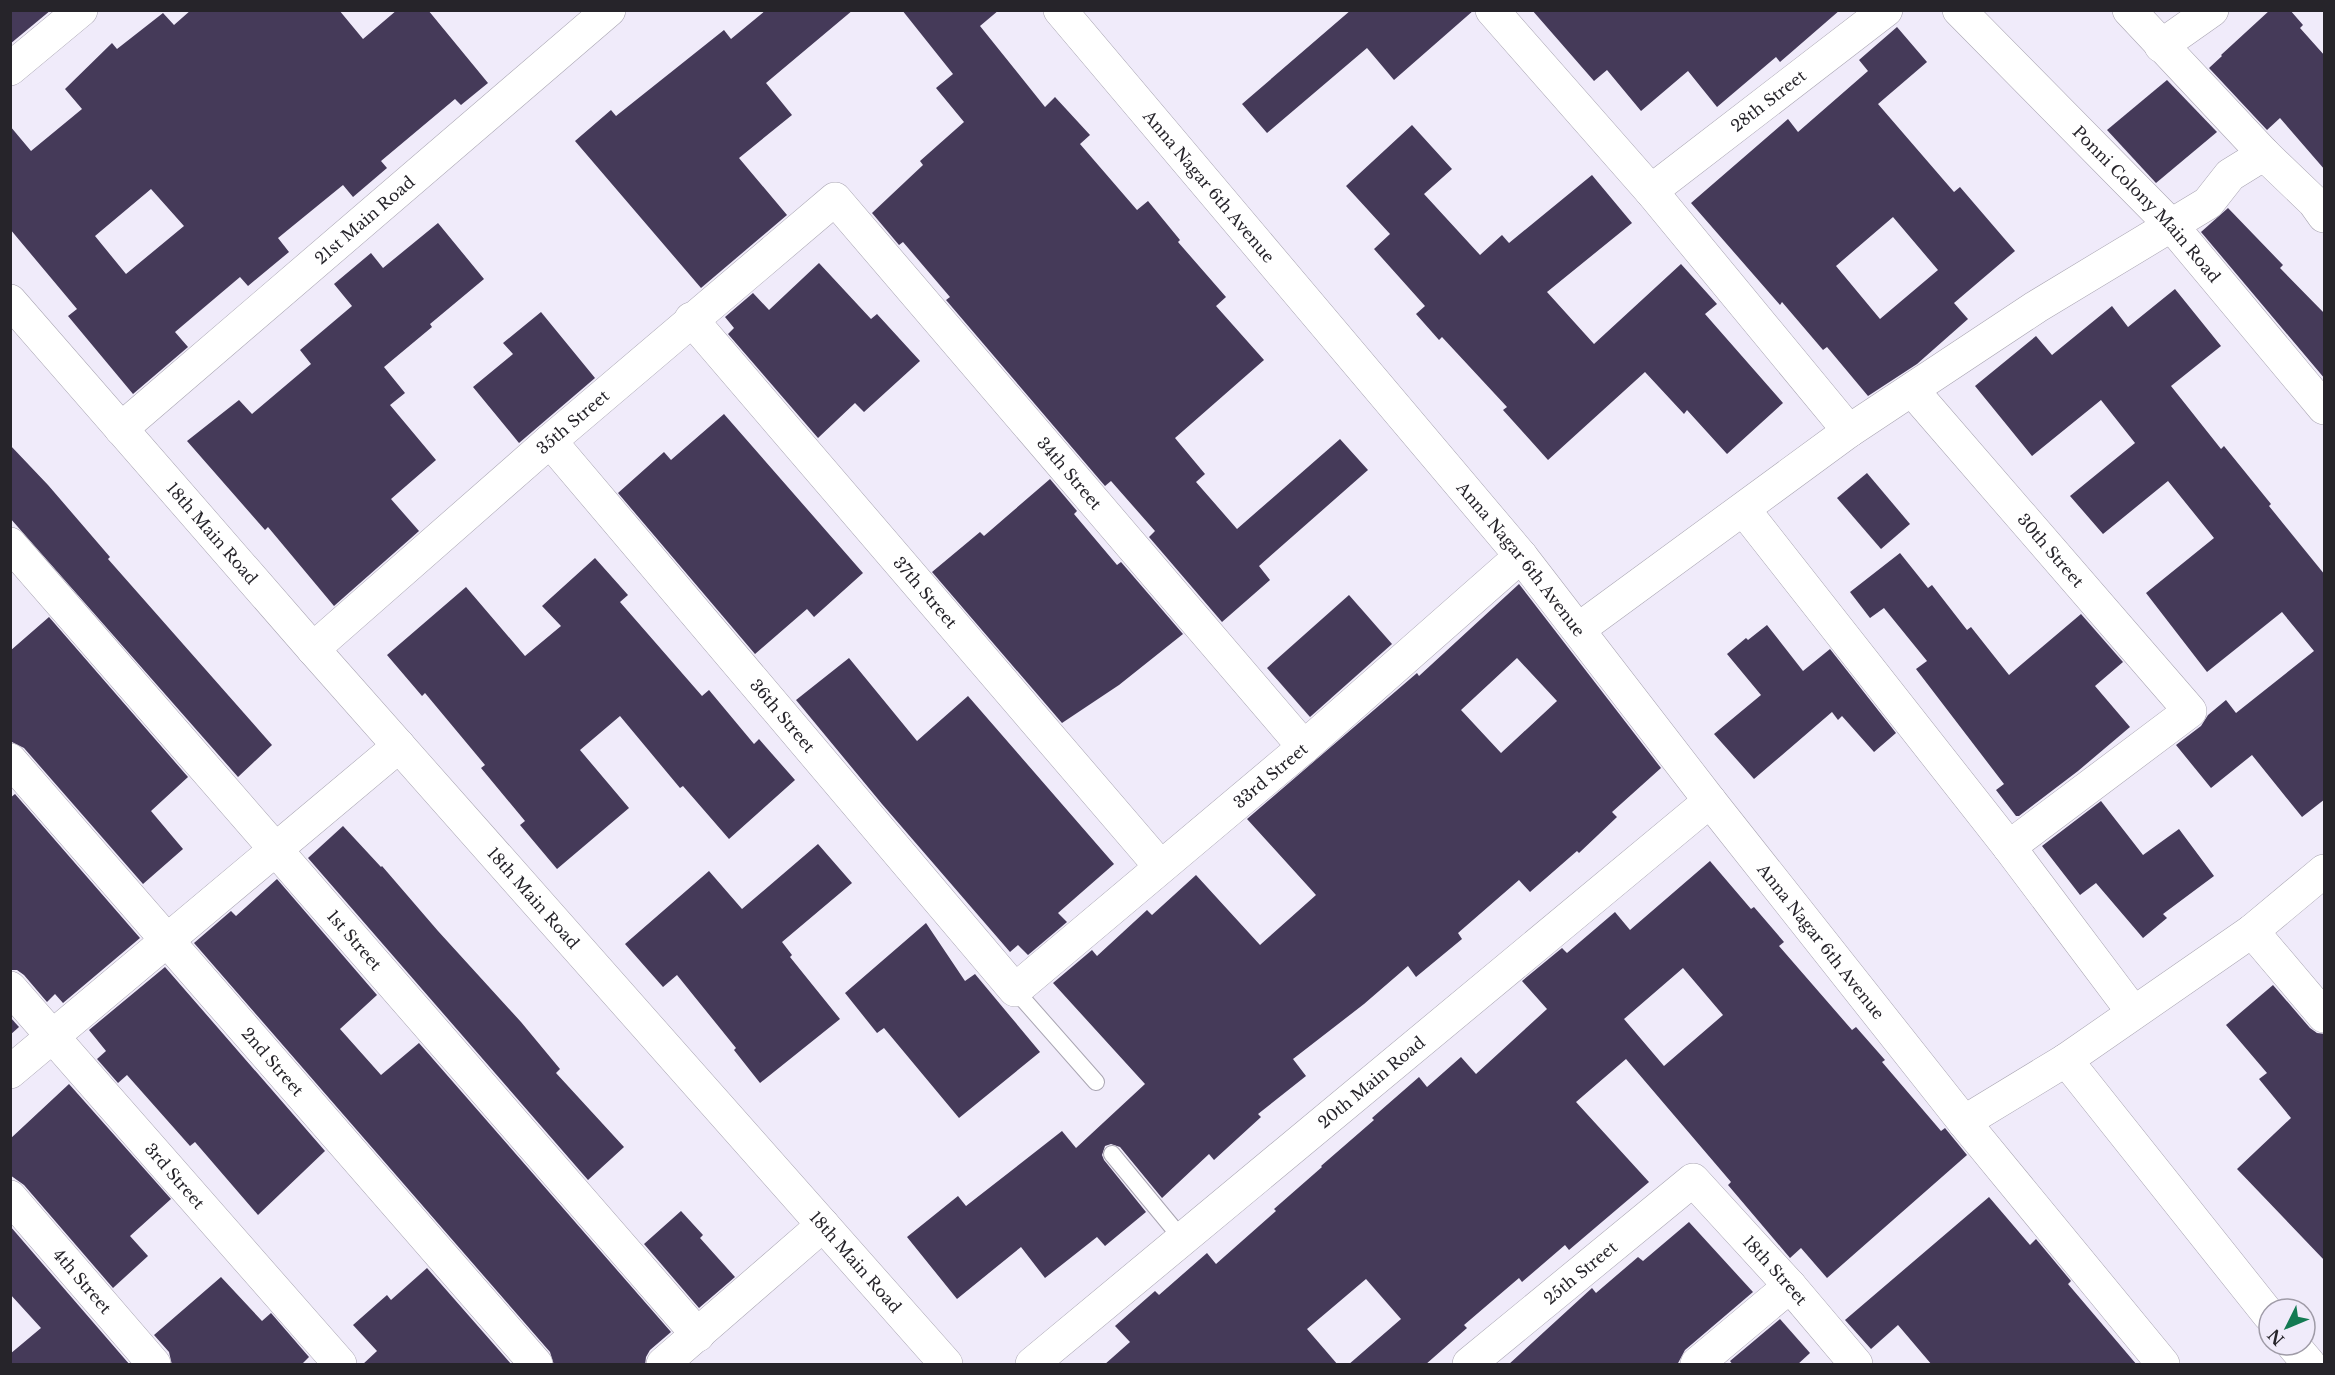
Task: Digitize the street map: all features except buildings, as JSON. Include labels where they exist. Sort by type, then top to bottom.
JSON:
[{"type":"street","points":[[10,69],[81,10]]},
{"type":"street","name":"21st Main Road","points":[[120,429],[609,10]]},
{"type":"street","name":"Anna Nagar 6th Avenue","points":[[1060,10],[1521,556],[1710,801],[1964,1122],[2163,1365]]},
{"type":"street","points":[[1492,10],[1651,191],[1849,431]]},
{"type":"street","name":"28th Street","points":[[1651,191],[1886,10]]},
{"type":"street","name":"Ponni Colony Main Road","points":[[1959,10],[2172,226],[2325,408]]},
{"type":"street","points":[[2129,10],[2325,216]]},
{"type":"street","points":[[2161,46],[2212,10]]},
{"type":"street","points":[[1579,629],[1849,431],[2036,307],[2208,203],[2230,175],[2264,154]]},
{"type":"street","name":"35th Street","points":[[313,649],[549,441],[835,200]]},
{"type":"street","name":"34th Street","points":[[835,200],[1304,747]]},
{"type":"street","name":"18th Main Road","points":[[10,301],[313,649],[946,1365]]},
{"type":"street","name":"37th Street","points":[[691,319],[1160,866]]},
{"type":"street","name":"30th Street","points":[[1912,390],[2190,711],[2009,847]]},
{"type":"street","name":"36th Street","points":[[549,441],[1015,990]]},
{"type":"street","points":[[1744,510],[2009,847],[2133,1012]]},
{"type":"street","name":"1st Street","points":[[10,544],[698,1335]]},
{"type":"street","name":"33rd Street","points":[[1015,990],[1304,747],[1521,556]]},
{"type":"street","points":[[10,1072],[399,746]]},
{"type":"street","name":"2nd Street","points":[[10,760],[536,1365]]},
{"type":"street","name":"20th Main Road","points":[[1032,1365],[1710,801]]},
{"type":"street","points":[[1964,1122],[2066,1060],[2252,931],[2325,871]]},
{"type":"street","points":[[2252,931],[2325,1016]]},
{"type":"street","name":"3rd Street","points":[[10,988],[340,1365]]},
{"type":"street","points":[[2066,1060],[2257,1300]]},
{"type":"street","name":"18th Street","points":[[1693,1180],[1790,1286],[1856,1365]]},
{"type":"street","name":"25th Street","points":[[1469,1365],[1693,1180]]},
{"type":"street","name":"4th Street","points":[[10,1197],[154,1365]]},
{"type":"street","points":[[663,1365],[823,1226]]},
{"type":"street","points":[[1697,1365],[1790,1286]]},
{"type":"lane","points":[[1015,990],[1096,1082]]},
{"type":"lane","points":[[1112,1154],[1183,1240]]}]
